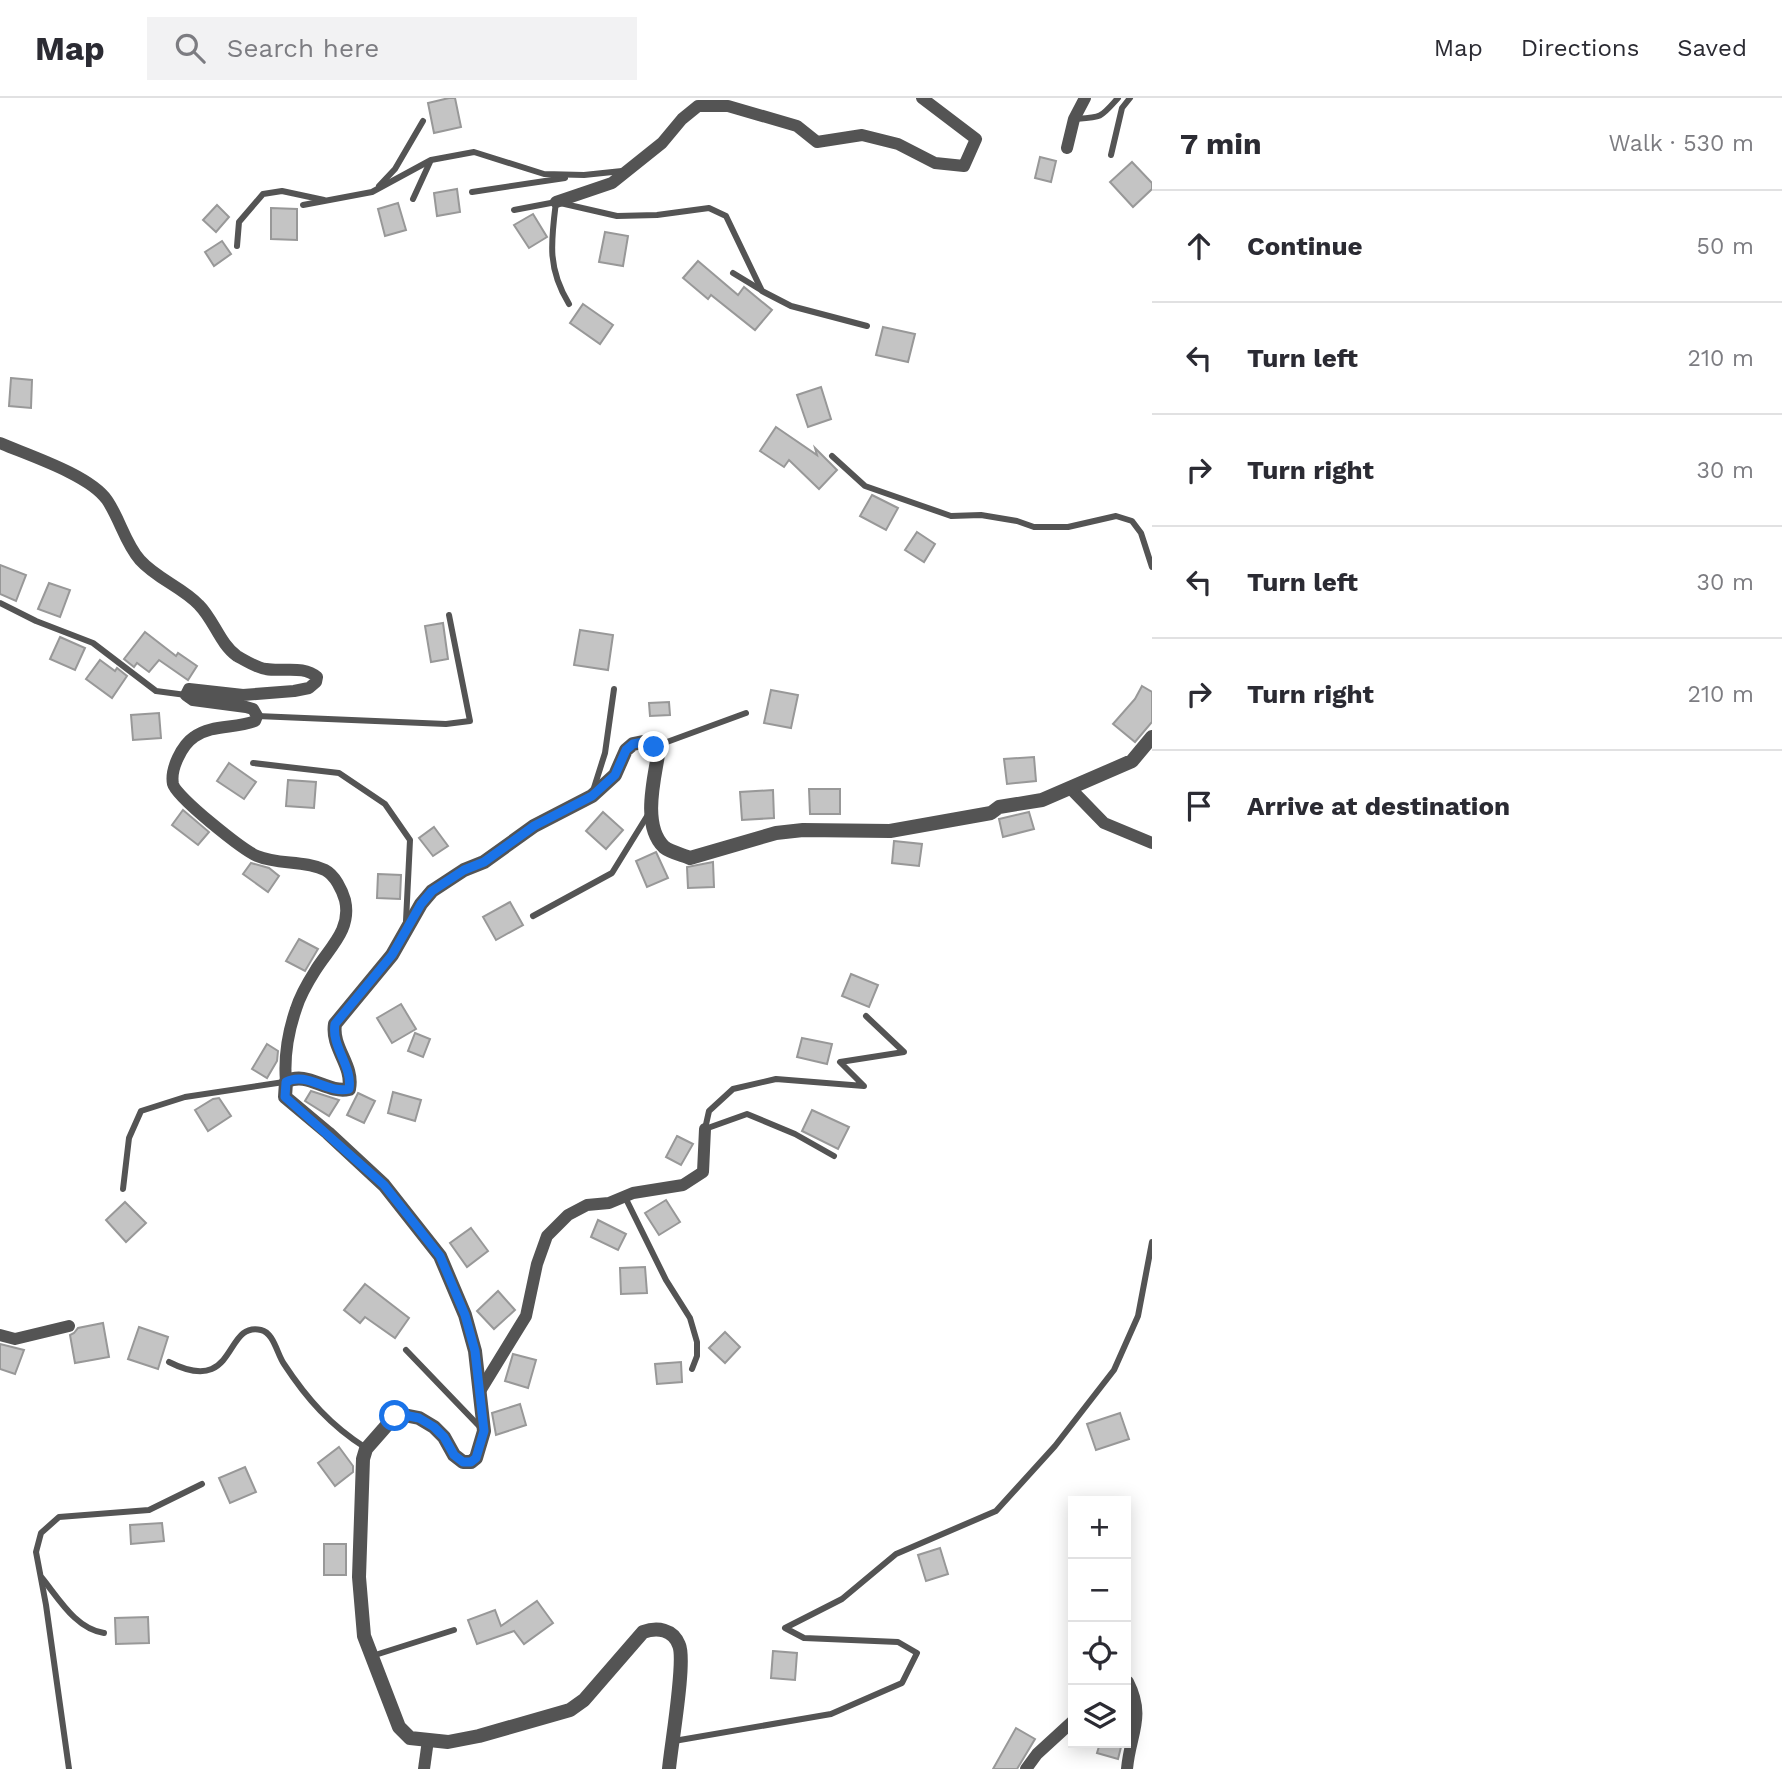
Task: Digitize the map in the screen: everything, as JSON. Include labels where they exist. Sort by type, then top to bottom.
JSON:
[{"type":"street","points":[[556,202],[612,183],[662,144],[682,118],[698,106],[728,106],[797,126],[817,142],[862,135],[898,144],[935,163],[964,166],[976,139],[922,98]]},
{"type":"street","points":[[1068,148],[1073,119],[1086,98]]},
{"type":"street","points":[[0,443],[83,479],[105,496],[120,519],[131,548],[138,558],[148,568],[190,595],[205,611],[226,645],[236,655],[262,669],[306,670],[317,677],[316,682],[309,688],[294,691],[243,695],[189,689],[186,695],[193,700],[246,706],[253,709],[257,716],[255,721],[245,725],[217,727],[193,737],[180,754],[174,769],[173,784],[179,794],[219,830],[257,856],[327,871],[338,884],[345,901],[343,929],[314,971],[296,1009],[286,1054],[285,1097],[384,1185],[440,1256],[465,1315],[475,1351],[484,1431],[476,1458],[471,1462],[463,1462],[454,1455],[444,1437],[434,1427],[419,1418],[404,1415],[395,1416],[366,1449],[362,1459],[359,1577],[364,1636],[400,1727],[410,1738],[448,1742],[570,1710],[584,1700],[643,1632],[655,1628],[675,1637],[681,1647],[669,1769]]},
{"type":"street","points":[[286,1082],[293,1078],[304,1079],[338,1091],[349,1089],[351,1078],[333,1035],[335,1024],[392,955],[421,904],[432,891],[464,870],[484,862],[534,826],[592,796],[615,775],[626,750],[633,744],[643,742],[654,747],[658,755],[650,811],[654,829],[664,847],[690,858],[776,833],[803,830],[890,831],[991,813],[999,807],[1042,800],[1132,761],[1152,737]]},
{"type":"street","points":[[1071,789],[1104,823],[1152,843]]},
{"type":"street","points":[[481,1391],[526,1316],[537,1265],[547,1236],[568,1215],[587,1205],[609,1203],[634,1193],[683,1185],[704,1172],[705,1129]]},
{"type":"street","points":[[0,1335],[15,1339],[69,1326]]},
{"type":"street","points":[[1127,1769],[1137,1719],[1136,1698],[1130,1685]]},
{"type":"street","points":[[1026,1769],[1037,1754],[1068,1726]]},
{"type":"street","points":[[424,1769],[428,1740]]},
{"type":"lane","points":[[1073,119],[1107,113],[1118,98]]},
{"type":"lane","points":[[1111,155],[1122,108],[1130,98]]},
{"type":"lane","points":[[372,192],[395,169],[423,121]]},
{"type":"lane","points":[[303,205],[372,192],[430,160],[474,152],[544,174],[584,175]]},
{"type":"lane","points":[[413,199],[430,160]]},
{"type":"lane","points":[[472,192],[627,171]]},
{"type":"lane","points":[[237,246],[239,222],[263,194],[282,191],[330,201]]},
{"type":"lane","points":[[556,202],[550,246],[559,288],[569,304]]},
{"type":"lane","points":[[513,210],[556,202],[617,216],[657,215],[709,208],[726,216],[762,290]]},
{"type":"lane","points":[[733,273],[791,306],[867,326]]},
{"type":"lane","points":[[832,456],[865,486],[951,516],[981,515],[1034,527],[1068,527],[1116,516],[1132,521],[1141,533],[1152,567]]},
{"type":"lane","points":[[0,603],[36,621],[93,643],[156,691],[186,695]]},
{"type":"lane","points":[[257,716],[446,724],[470,720],[449,615]]},
{"type":"lane","points":[[592,796],[605,753],[614,689]]},
{"type":"lane","points":[[654,747],[746,713]]},
{"type":"lane","points":[[253,763],[339,773],[385,804],[410,840],[406,930]]},
{"type":"lane","points":[[533,916],[612,873],[650,811]]},
{"type":"lane","points":[[705,1129],[709,1111],[733,1089],[776,1079],[864,1086],[840,1062],[904,1052],[866,1016]]},
{"type":"lane","points":[[123,1189],[129,1138],[141,1111],[185,1097],[286,1082]]},
{"type":"lane","points":[[705,1129],[747,1114],[794,1134],[834,1156]]},
{"type":"lane","points":[[625,1197],[666,1280],[690,1318],[697,1342],[697,1356],[692,1369]]},
{"type":"lane","points":[[672,1741],[831,1714],[902,1683],[917,1653],[898,1642],[804,1638],[785,1628],[842,1599],[896,1555],[996,1511],[1055,1446],[1114,1370],[1138,1316],[1152,1242]]},
{"type":"lane","points":[[169,1362],[199,1373],[211,1371],[224,1362],[244,1332],[252,1329],[264,1330],[270,1335],[279,1357],[304,1395],[324,1417],[366,1449]]},
{"type":"lane","points":[[406,1350],[484,1431]]},
{"type":"lane","points":[[69,1769],[36,1552],[41,1533],[58,1517],[149,1510],[202,1484]]},
{"type":"lane","points":[[41,1577],[70,1614],[92,1631],[104,1633]]},
{"type":"lane","points":[[372,1656],[454,1630]]},
{"type":"building","points":[[455,98],[461,127],[434,133],[428,103]]},
{"type":"building","points":[[1040,157],[1056,161],[1051,182],[1035,178]]},
{"type":"building","points":[[1132,162],[1152,183],[1152,189],[1133,207],[1110,182]]},
{"type":"building","points":[[457,189],[460,212],[437,216],[434,193]]},
{"type":"building","points":[[398,203],[406,230],[385,236],[378,209]]},
{"type":"building","points":[[217,205],[229,217],[216,232],[203,220]]},
{"type":"building","points":[[271,208],[297,209],[297,240],[271,239]]},
{"type":"building","points":[[533,214],[547,237],[529,248],[514,225]]},
{"type":"building","points":[[605,232],[628,236],[623,266],[599,262]]},
{"type":"building","points":[[222,241],[231,254],[214,266],[205,252]]},
{"type":"building","points":[[698,261],[738,295],[744,287],[772,310],[755,330],[711,295],[708,299],[683,278]]},
{"type":"building","points":[[583,304],[613,325],[600,344],[570,323]]},
{"type":"building","points":[[883,327],[915,334],[908,362],[876,355]]},
{"type":"building","points":[[11,378],[32,380],[31,408],[9,406]]},
{"type":"building","points":[[821,387],[831,419],[808,427],[797,395]]},
{"type":"building","points":[[776,427],[817,455],[815,448],[837,470],[819,489],[789,460],[784,467],[760,451]]},
{"type":"building","points":[[872,495],[898,508],[886,530],[860,516]]},
{"type":"building","points":[[917,532],[935,544],[924,562],[905,550]]},
{"type":"building","points":[[0,565],[26,575],[16,601],[0,594]]},
{"type":"building","points":[[49,583],[70,590],[60,617],[38,609]]},
{"type":"building","points":[[443,623],[448,659],[431,662],[425,626]]},
{"type":"building","points":[[580,630],[613,635],[608,670],[574,665]]},
{"type":"building","points":[[145,632],[176,656],[178,653],[197,666],[188,680],[159,660],[149,672],[137,663],[134,667],[124,659]]},
{"type":"building","points":[[60,637],[85,648],[75,670],[50,659]]},
{"type":"building","points":[[100,660],[127,676],[112,698],[86,679]]},
{"type":"building","points":[[1142,686],[1152,692],[1152,722],[1135,742],[1113,724],[1135,699]]},
{"type":"building","points":[[771,690],[798,695],[791,728],[764,723]]},
{"type":"building","points":[[669,702],[670,715],[650,716],[649,703]]},
{"type":"building","points":[[159,713],[161,738],[133,740],[131,715]]},
{"type":"building","points":[[1034,757],[1036,781],[1007,784],[1004,759]]},
{"type":"building","points":[[229,763],[256,782],[244,799],[217,781]]},
{"type":"building","points":[[288,780],[316,782],[314,808],[286,806]]},
{"type":"building","points":[[809,789],[840,789],[840,814],[810,814]]},
{"type":"building","points":[[773,790],[774,818],[742,820],[740,792]]},
{"type":"building","points":[[183,810],[209,832],[198,845],[172,825]]},
{"type":"building","points":[[603,812],[623,830],[606,849],[586,831]]},
{"type":"building","points":[[1029,812],[1034,829],[1003,837],[999,819]]},
{"type":"building","points":[[434,827],[448,846],[433,856],[419,838]]},
{"type":"building","points":[[894,841],[922,844],[919,866],[892,863]]},
{"type":"building","points":[[656,852],[668,878],[647,887],[636,861]]},
{"type":"building","points":[[713,862],[714,887],[688,888],[687,867]]},
{"type":"building","points":[[251,863],[269,868],[279,876],[268,892],[243,874]]},
{"type":"building","points":[[378,874],[401,875],[400,899],[377,898]]},
{"type":"building","points":[[510,902],[523,925],[496,940],[483,917]]},
{"type":"building","points":[[299,939],[318,949],[305,971],[286,961]]},
{"type":"building","points":[[851,974],[878,985],[869,1007],[842,996]]},
{"type":"building","points":[[401,1004],[416,1029],[392,1043],[377,1018]]},
{"type":"building","points":[[415,1033],[430,1039],[423,1057],[408,1051]]},
{"type":"building","points":[[802,1038],[832,1044],[827,1064],[797,1057]]},
{"type":"building","points":[[267,1044],[278,1051],[277,1061],[267,1078],[252,1069]]},
{"type":"building","points":[[311,1091],[339,1100],[329,1116],[305,1101]]},
{"type":"building","points":[[393,1092],[421,1100],[415,1121],[388,1113]]},
{"type":"building","points":[[358,1093],[375,1101],[364,1123],[347,1115]]},
{"type":"building","points":[[219,1098],[231,1116],[208,1131],[195,1110]]},
{"type":"building","points":[[812,1110],[849,1127],[838,1149],[802,1131]]},
{"type":"building","points":[[677,1136],[693,1144],[681,1165],[666,1157]]},
{"type":"building","points":[[666,1200],[680,1222],[659,1235],[645,1213]]},
{"type":"building","points":[[125,1202],[146,1223],[126,1242],[106,1220]]},
{"type":"building","points":[[598,1220],[626,1234],[618,1250],[591,1237]]},
{"type":"building","points":[[471,1228],[488,1251],[467,1267],[450,1243]]},
{"type":"building","points":[[645,1267],[647,1293],[621,1294],[620,1268]]},
{"type":"building","points":[[365,1284],[409,1318],[395,1338],[365,1317],[360,1323],[344,1310]]},
{"type":"building","points":[[498,1291],[515,1310],[494,1329],[477,1311]]},
{"type":"building","points":[[103,1323],[109,1357],[75,1363],[70,1335],[78,1328]]},
{"type":"building","points":[[139,1327],[168,1337],[158,1369],[128,1359]]},
{"type":"building","points":[[725,1332],[740,1347],[725,1363],[709,1348]]},
{"type":"building","points":[[0,1344],[24,1350],[15,1374],[0,1369]]},
{"type":"building","points":[[513,1354],[536,1360],[528,1388],[505,1381]]},
{"type":"building","points":[[681,1362],[682,1382],[657,1384],[655,1364]]},
{"type":"building","points":[[520,1404],[526,1425],[496,1435],[492,1413]]},
{"type":"building","points":[[1120,1413],[1129,1439],[1096,1450],[1087,1424]]},
{"type":"building","points":[[339,1447],[353,1466],[353,1472],[335,1486],[318,1463]]},
{"type":"building","points":[[245,1467],[256,1492],[230,1503],[219,1478]]},
{"type":"building","points":[[162,1523],[164,1541],[131,1544],[130,1525]]},
{"type":"building","points":[[324,1544],[346,1544],[346,1575],[324,1575]]},
{"type":"building","points":[[940,1548],[948,1574],[926,1581],[918,1555]]},
{"type":"building","points":[[537,1601],[553,1623],[524,1644],[514,1631],[477,1644],[468,1620],[495,1610],[501,1626]]},
{"type":"building","points":[[148,1617],[149,1643],[116,1644],[115,1618]]},
{"type":"building","points":[[773,1651],[797,1653],[795,1680],[771,1678]]},
{"type":"building","points":[[1016,1728],[1035,1739],[1017,1769],[993,1769]]},
{"type":"building","points":[[1098,1748],[1121,1748],[1118,1759],[1097,1753]]},
{"type":"route","points":[[395,1416],[419,1418],[434,1427],[444,1437],[454,1455],[463,1462],[471,1462],[476,1458],[484,1431],[481,1391],[475,1351],[465,1315],[440,1256],[384,1185],[328,1133],[291,1104],[285,1097],[286,1082],[293,1078],[304,1079],[338,1091],[349,1089],[351,1078],[333,1035],[335,1024],[392,955],[421,904],[432,891],[464,870],[484,862],[534,826],[592,796],[615,775],[626,750],[633,744],[643,742],[654,747]]}]
